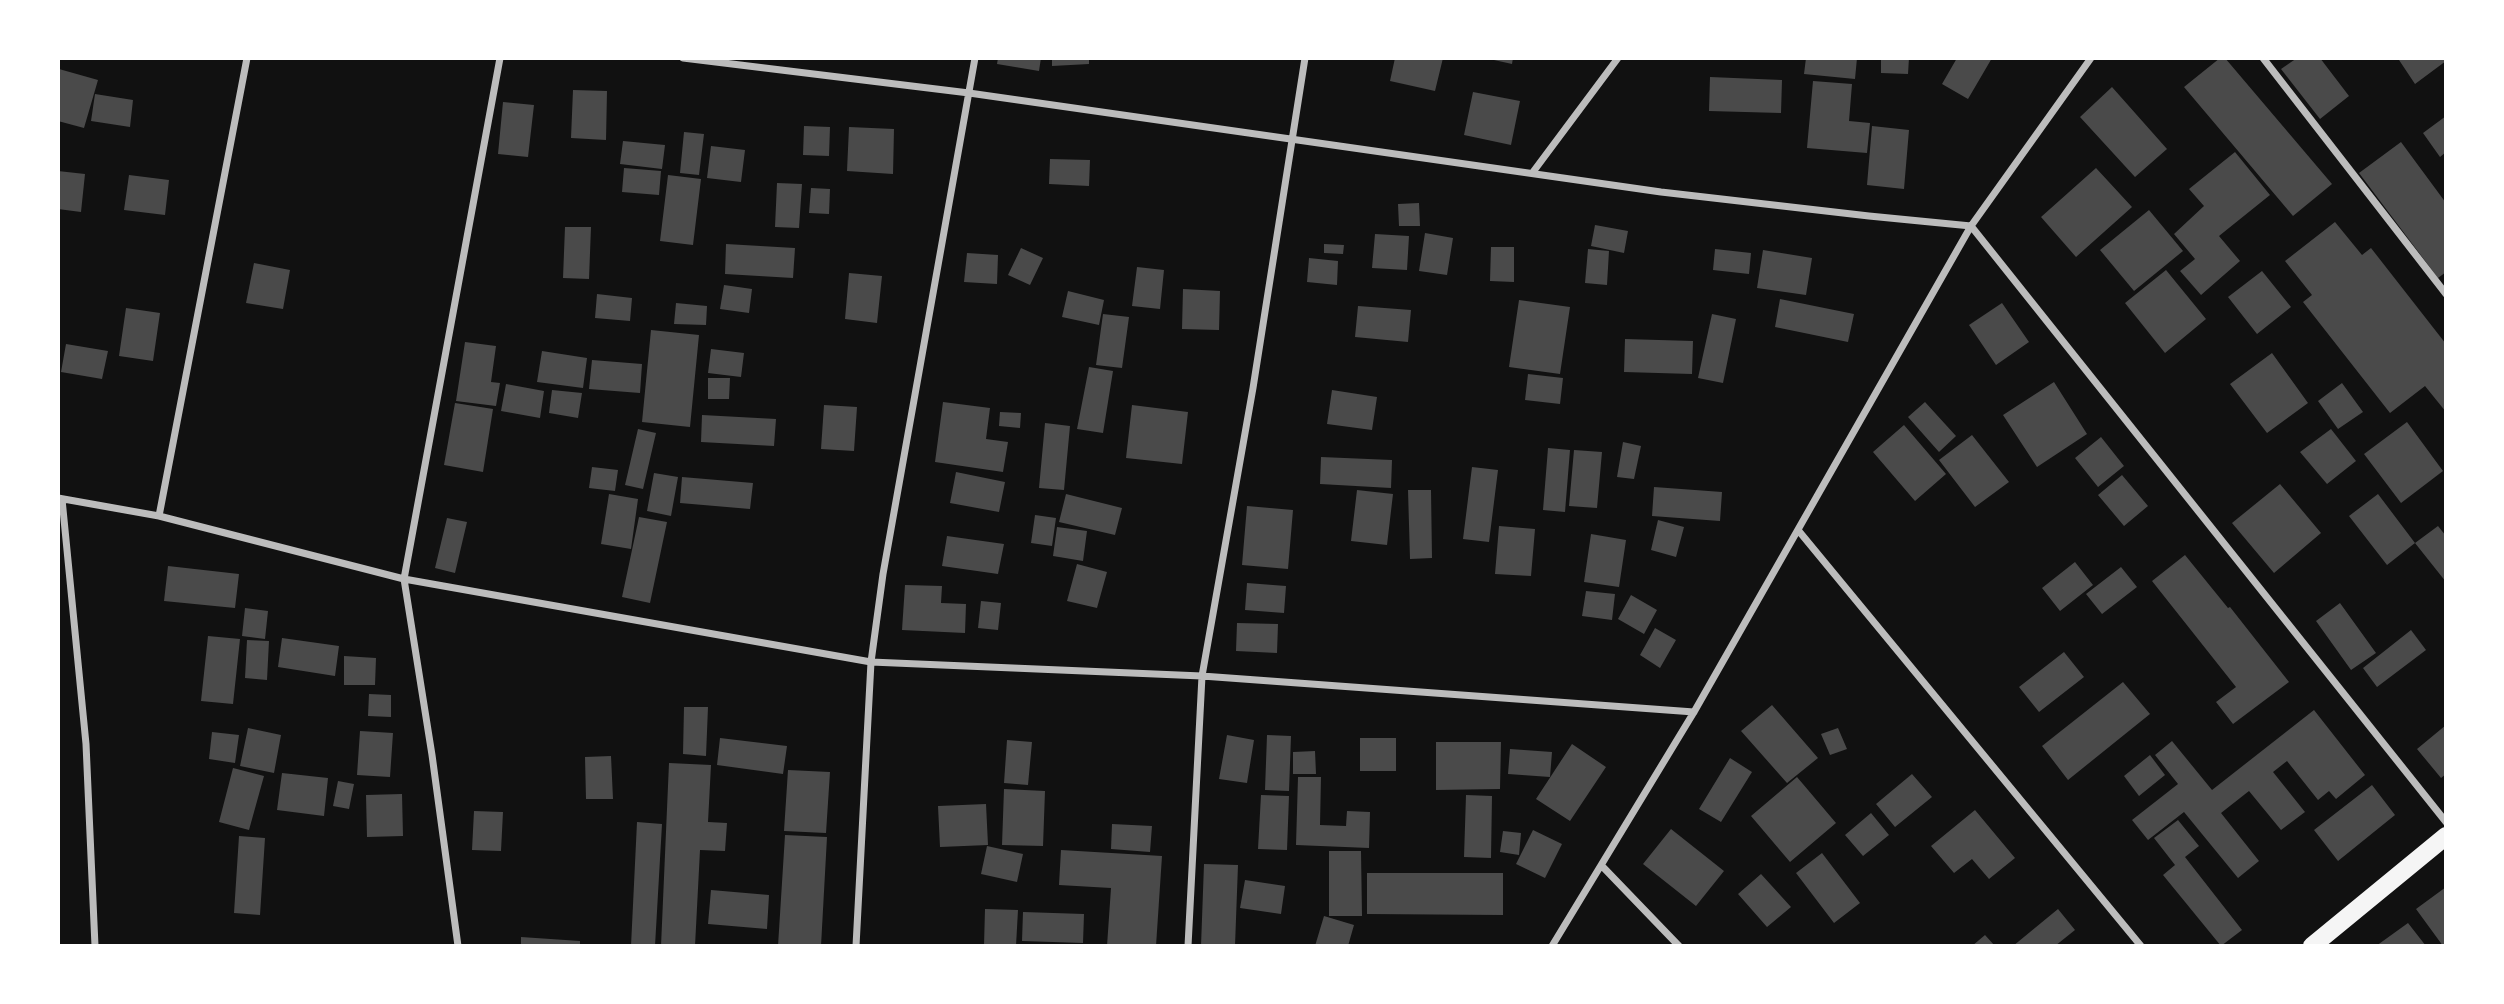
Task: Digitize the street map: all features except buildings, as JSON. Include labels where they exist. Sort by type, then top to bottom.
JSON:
[{"type":"main road","points":[[2312,946],[2446,836]]},
{"type":"street","points":[[159,516],[247,58]]},
{"type":"street","points":[[458,946],[404,579],[500,58]]},
{"type":"street","points":[[683,58],[969,93],[1661,192],[1970,226],[2446,822]]},
{"type":"street","points":[[856,946],[871,662],[883,574],[975,58]]},
{"type":"street","points":[[1188,946],[1202,676],[1253,388],[1305,58]]},
{"type":"street","points":[[1533,172],[1618,58]]},
{"type":"street","points":[[1552,946],[1694,712],[1970,226],[2091,58]]},
{"type":"street","points":[[2263,58],[2446,294]]},
{"type":"street","points":[[95,946],[86,744],[60,499],[159,516],[404,579],[871,662],[1202,676],[1694,712]]},
{"type":"street","points":[[1798,530],[2141,946]]},
{"type":"street","points":[[1602,866],[1679,946]]}]
